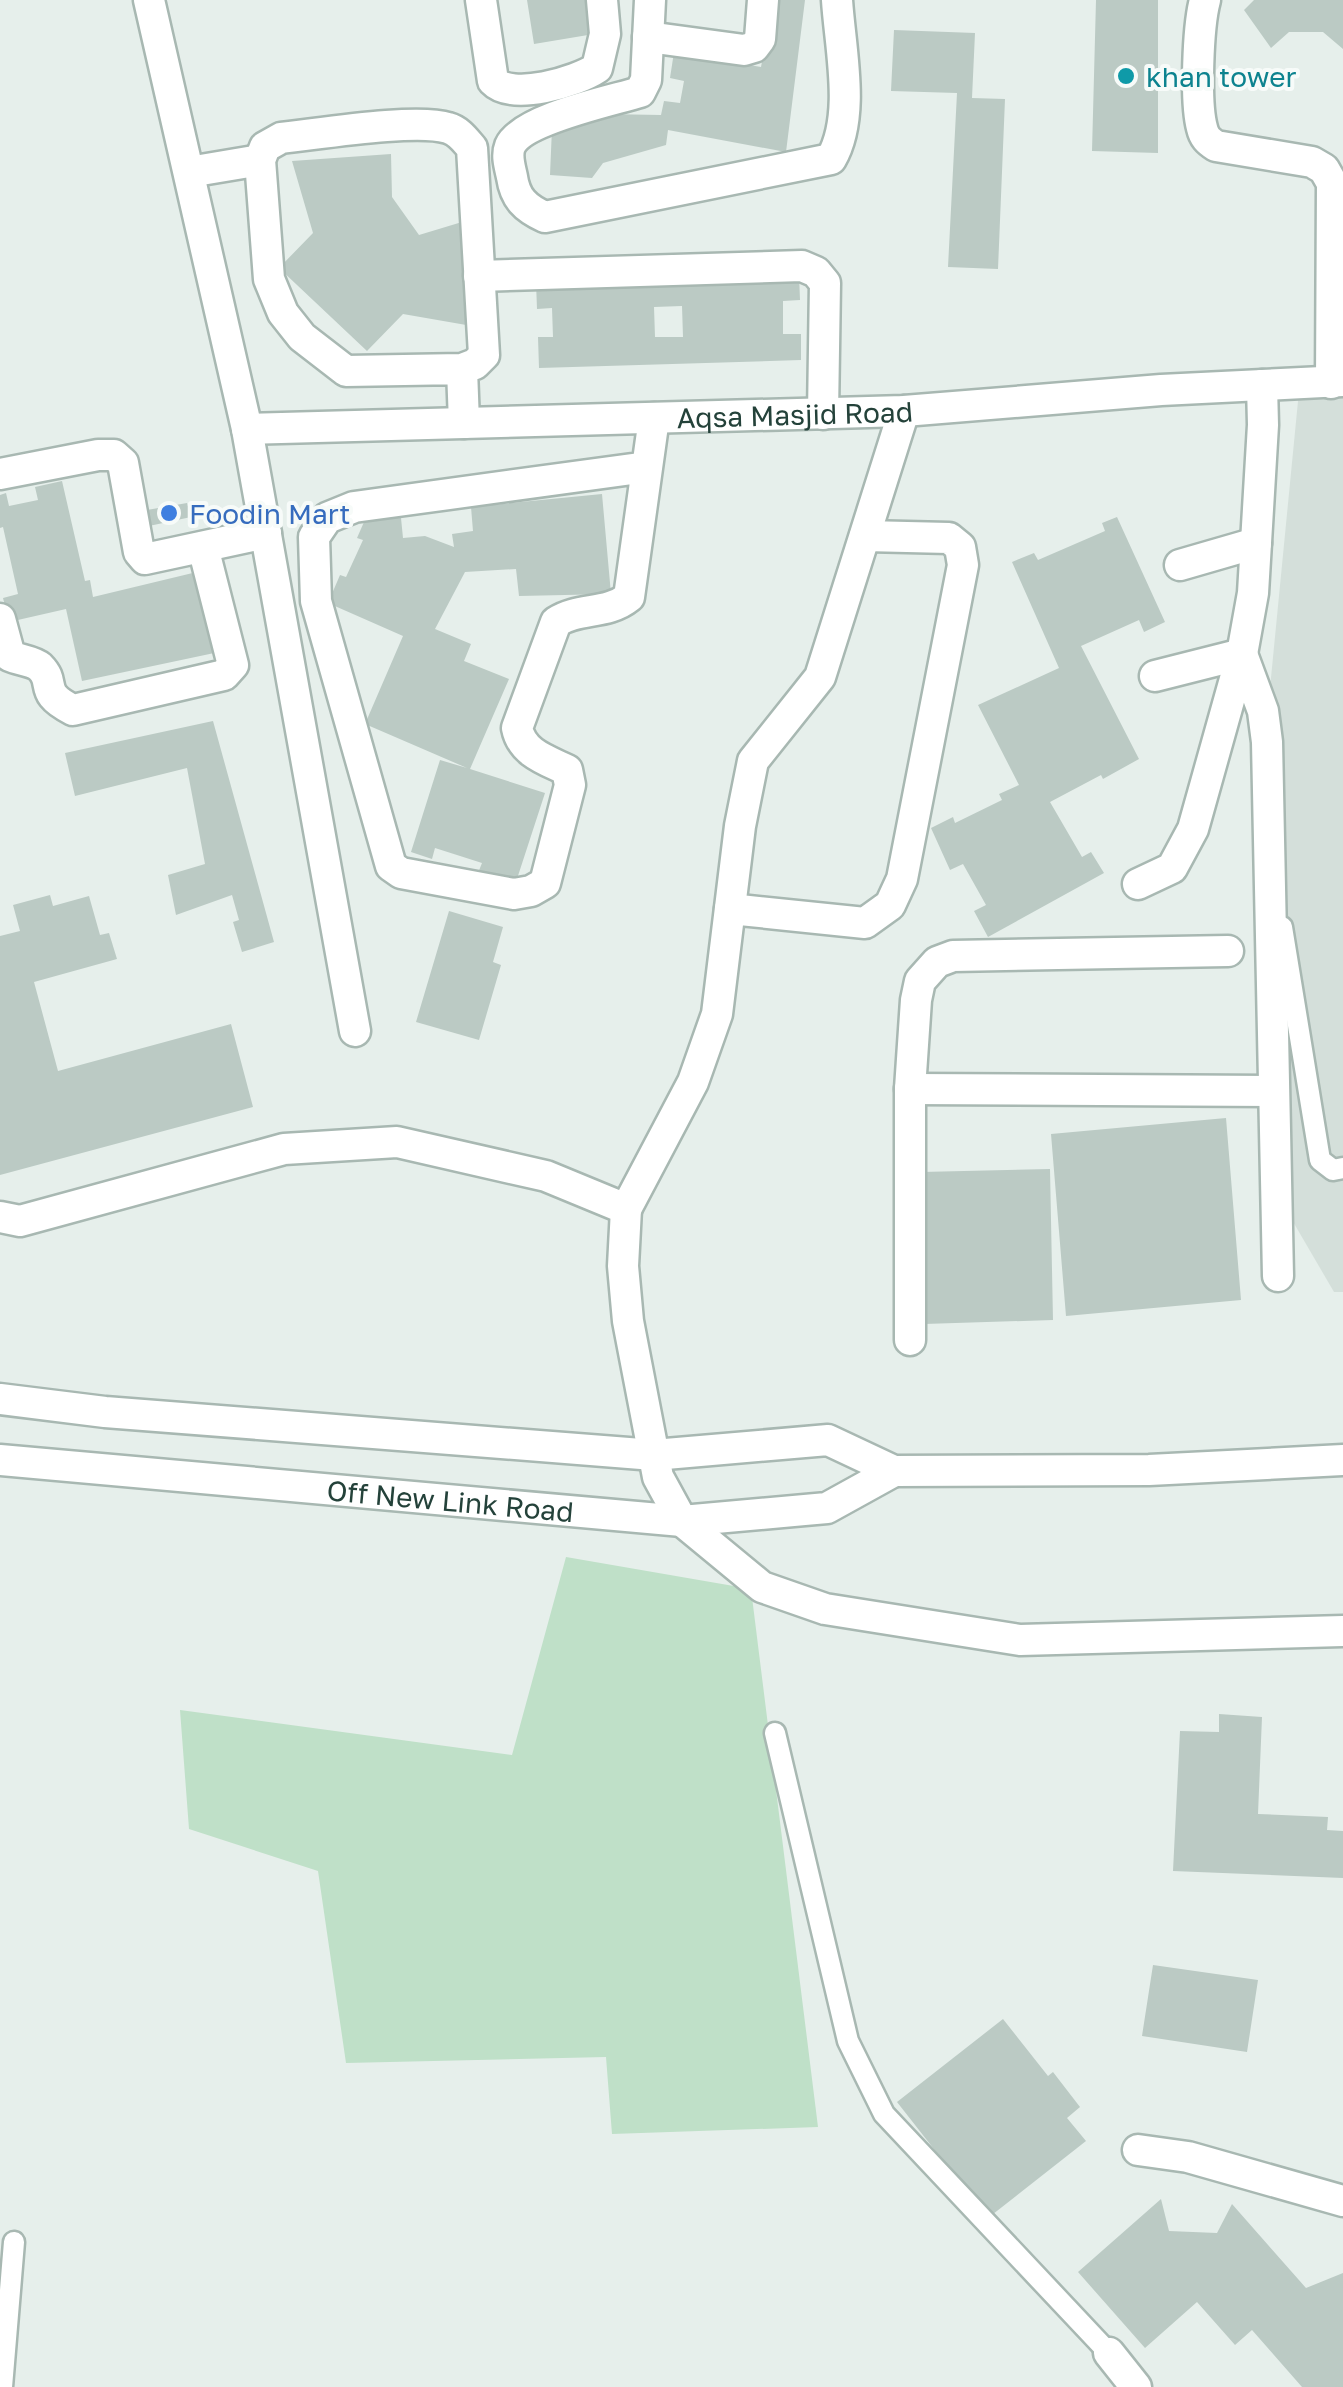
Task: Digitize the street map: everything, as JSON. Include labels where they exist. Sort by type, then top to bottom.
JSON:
[{"type":"street","points":[[149,0],[247,429],[355,1031]]},
{"type":"street","points":[[481,0],[493,81],[500,89],[515,92],[582,78],[597,68],[605,34],[602,0]]},
{"type":"street","points":[[650,0],[646,80],[640,92],[537,124],[520,132],[511,143],[508,156],[514,189],[523,204],[545,217],[830,160],[838,146],[844,91],[837,0]]},
{"type":"street","points":[[648,37],[744,50],[754,48],[760,39],[763,0]]},
{"type":"street","points":[[1205,0],[1199,59],[1201,126],[1206,140],[1216,146],[1312,162],[1324,170],[1332,183],[1337,382]]},
{"type":"street","points":[[423,124],[449,128],[460,135],[472,148],[484,356],[476,364],[462,368],[346,372],[302,337],[283,313],[269,279],[260,160],[265,148],[281,138],[423,124]]},
{"type":"street","points":[[188,172],[260,160]]},
{"type":"street","points":[[479,276],[802,266],[816,272],[825,283],[823,414]]},
{"type":"street","points":[[462,368],[464,423]]},
{"type":"street","name":"Aqsa Masjid Road","points":[[247,429],[904,411],[1161,390],[1337,382]]},
{"type":"street","points":[[1138,884],[1172,868],[1193,829],[1242,654],[1253,593],[1262,385]]},
{"type":"street","points":[[904,411],[820,677],[753,761],[740,826],[718,1014],[693,1082],[626,1209],[624,1266],[628,1322],[658,1477],[682,1521],[762,1587],[825,1609],[1020,1640],[1343,1631]]},
{"type":"street","points":[[648,467],[354,507],[327,518],[314,538],[316,602],[391,866],[401,874],[514,894],[531,891],[544,883],[570,785],[567,770],[529,751],[519,741],[517,728],[556,622],[570,613],[618,606],[629,597],[648,467],[654,418]]},
{"type":"street","points":[[0,474],[98,454],[114,455],[123,463],[138,552],[145,559],[266,532]]},
{"type":"street","points":[[730,909],[865,923],[890,906],[902,879],[963,565],[960,547],[948,538],[865,536]]},
{"type":"street","points":[[1180,565],[1256,543]]},
{"type":"street","points":[[0,619],[10,656],[37,665],[48,692],[73,710],[224,675],[232,664],[229,642],[203,547]]},
{"type":"street","points":[[1155,676],[1242,654]]},
{"type":"street","points":[[1242,654],[1263,711],[1267,735],[1278,1276]]},
{"type":"street","points":[[290,672],[334,664]]},
{"type":"street","points":[[910,1340],[910,1088],[920,981],[938,962],[953,956],[1228,950]]},
{"type":"street","points":[[910,1088],[1272,1091]]},
{"type":"street","points":[[0,1217],[20,1221],[284,1149],[397,1142],[546,1176],[626,1209]]},
{"type":"street","name":"Off New Link Road","points":[[0,1399],[105,1412],[654,1455],[828,1440],[894,1471],[1149,1470],[1343,1460]]},
{"type":"street","name":"Off New Link Road","points":[[0,1460],[682,1521],[827,1508],[894,1471]]},
{"type":"street","points":[[1138,2150],[1188,2157],[1343,2201]]},
{"type":"street","points":[[1109,2352],[1136,2387]]},
{"type":"lane","points":[[1281,920],[1320,1160],[1333,1170],[1343,1168]]},
{"type":"lane","points":[[775,1732],[848,2041],[884,2114],[1109,2352]]},
{"type":"lane","points":[[2,2387],[14,2242]]},
{"type":"shaded area","points":[[1299,391],[1343,392],[1343,1292],[1334,1292],[1278,1196],[1253,862]]},
{"type":"green space","points":[[566,1557],[751,1589],[818,2127],[612,2134],[606,2057],[346,2063],[318,1871],[189,1829],[180,1710],[512,1755]]},
{"type":"building","points":[[527,0],[589,0],[594,34],[534,44]]},
{"type":"building","points":[[773,0],[805,0],[786,152],[668,130],[666,145],[603,163],[592,178],[550,175],[552,128],[605,114],[661,115],[664,101],[680,103],[684,81],[670,78],[674,52],[761,67]]},
{"type":"building","name":"khan tower","points":[[1096,0],[1158,0],[1158,153],[1092,151]]},
{"type":"building","name":"khan tower","points":[[1254,0],[1343,0],[1343,49],[1323,32],[1289,32],[1271,48],[1244,10]]},
{"type":"building","points":[[894,30],[975,33],[972,98],[1005,99],[998,269],[948,267],[957,93],[891,91]]},
{"type":"building","points":[[391,154],[392,197],[419,235],[462,222],[472,326],[403,314],[367,351],[279,268],[313,233],[292,161]]},
{"type":"building","points":[[799,274],[800,300],[783,301],[783,334],[801,334],[801,360],[539,368],[538,337],[553,337],[552,308],[537,309],[536,282]],"holes":[[[682,306],[683,337],[655,337],[654,307]]]},
{"type":"building","points":[[62,481],[85,581],[90,580],[93,597],[201,571],[219,652],[82,681],[66,609],[9,622],[3,598],[18,594],[3,527],[0,528],[0,495],[6,493],[9,506],[38,500],[35,487]]},
{"type":"building","points":[[602,494],[611,594],[519,596],[516,569],[465,572],[435,629],[471,644],[464,661],[509,679],[470,769],[545,793],[515,885],[478,873],[482,863],[435,848],[432,859],[411,852],[440,760],[467,768],[365,724],[403,636],[328,603],[340,575],[346,577],[363,540],[357,538],[371,506],[401,518],[403,538],[425,536],[454,547],[452,534],[473,531],[471,507]]},
{"type":"building","name":"Foodin Mart","points":[[187,503],[191,517],[149,526],[147,510]]},
{"type":"building","points":[[1117,517],[1165,622],[1144,632],[1139,620],[1081,646],[1139,759],[1050,802],[1082,857],[1091,852],[1104,873],[988,937],[974,911],[986,905],[963,864],[950,870],[931,828],[953,817],[955,823],[1002,800],[999,794],[1019,785],[978,705],[1059,668],[1012,562],[1034,553],[1038,560],[1105,531],[1102,523]]},
{"type":"building","points":[[213,721],[274,942],[242,952],[233,922],[239,920],[232,895],[176,915],[168,875],[205,864],[187,768],[75,796],[65,753]]},
{"type":"building","points":[[50,895],[53,906],[89,896],[100,935],[109,933],[117,959],[34,982],[58,1071],[231,1024],[253,1107],[0,1175],[0,936],[20,931],[13,905]]},
{"type":"building","points":[[449,911],[503,927],[493,962],[501,965],[479,1040],[416,1022]]},
{"type":"building","points":[[1226,1118],[1241,1300],[1066,1316],[1051,1134]]},
{"type":"building","points":[[1050,1169],[1053,1320],[924,1324],[921,1172]]},
{"type":"building","points":[[1219,1714],[1262,1717],[1258,1814],[1328,1817],[1327,1830],[1343,1831],[1343,1878],[1173,1871],[1180,1731],[1219,1732]]},
{"type":"building","points":[[1153,1965],[1258,1980],[1247,2052],[1142,2036]]},
{"type":"building","points":[[1003,2019],[1048,2076],[1053,2072],[1080,2107],[1067,2118],[1086,2141],[988,2218],[897,2102]]},
{"type":"building","points":[[1161,2199],[1169,2231],[1217,2233],[1232,2204],[1306,2288],[1343,2273],[1343,2387],[1302,2387],[1252,2330],[1235,2345],[1197,2302],[1145,2348],[1078,2272]]},
{"type":"place","name":"khan tower","points":[[1126,76]]},
{"type":"place","name":"Foodin Mart","points":[[169,513]]}]
